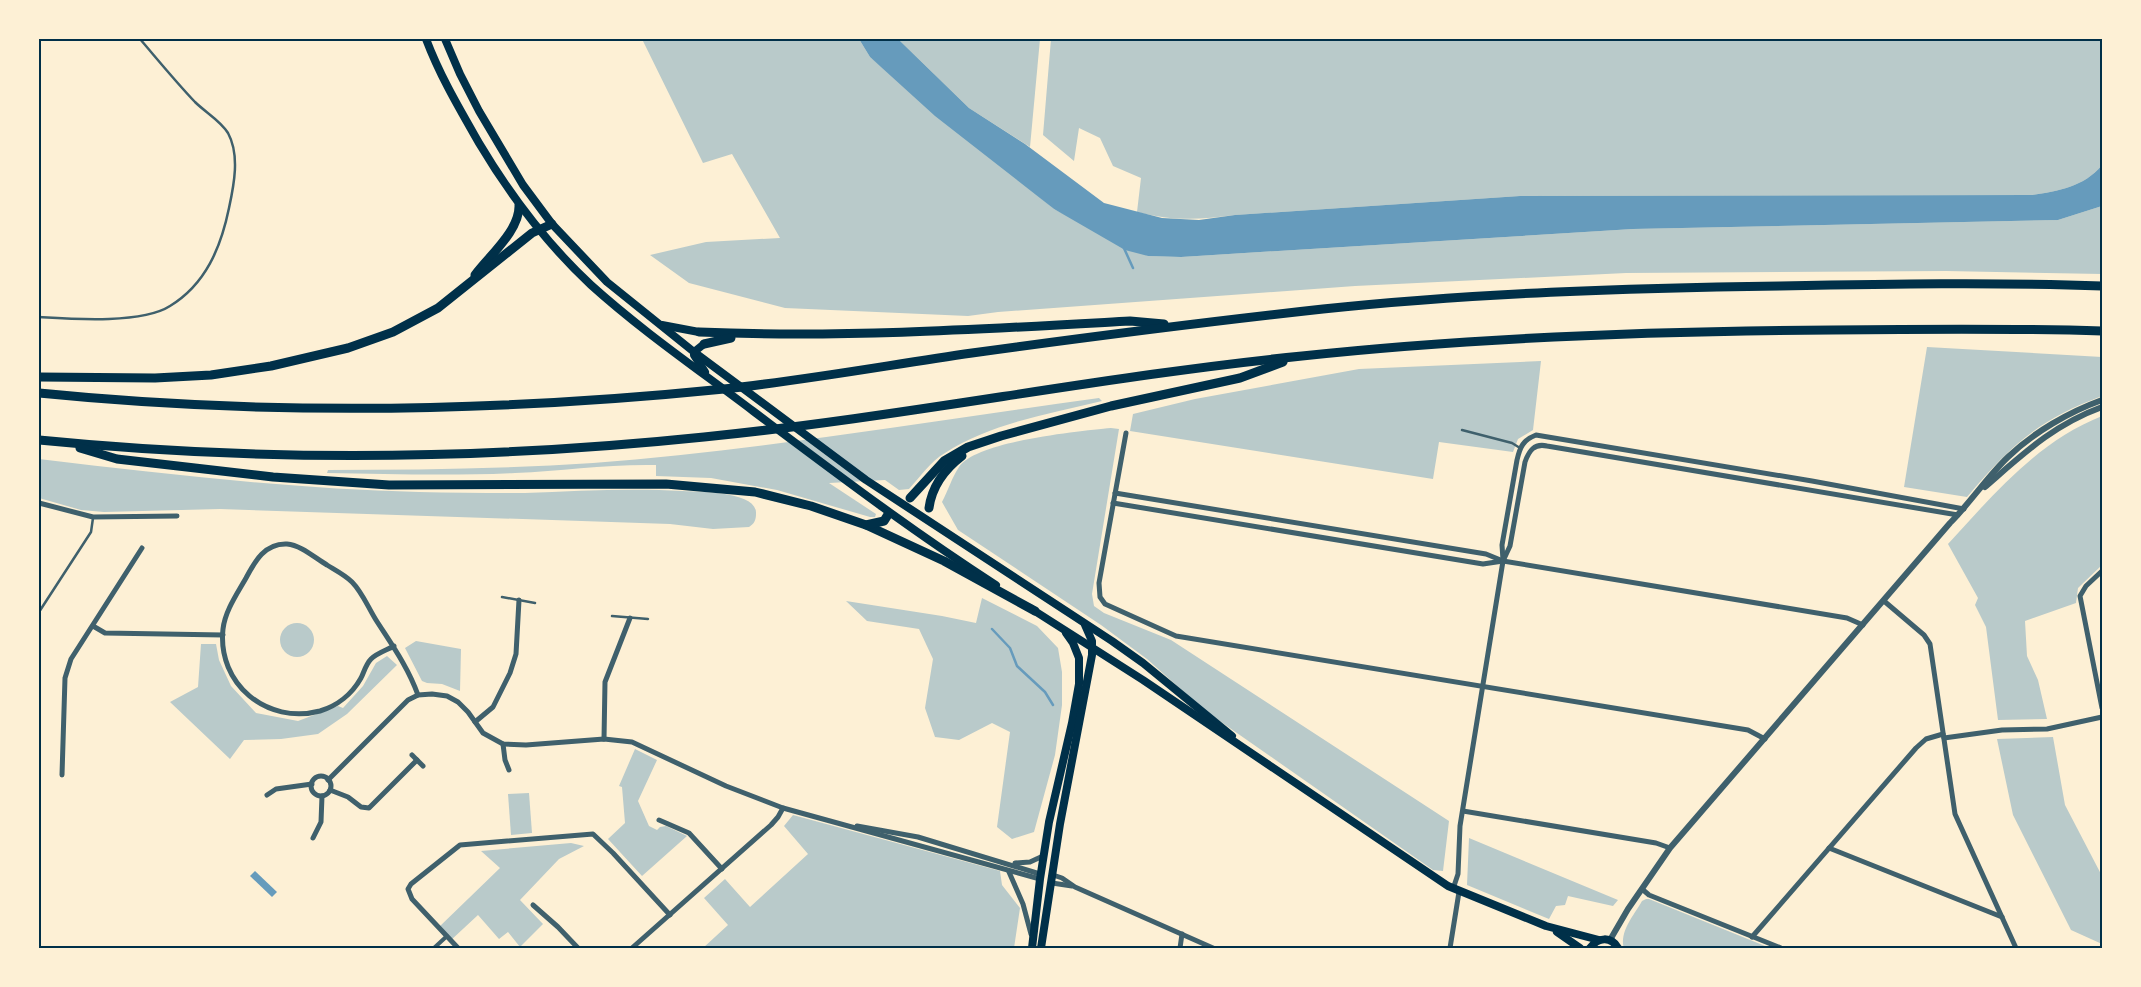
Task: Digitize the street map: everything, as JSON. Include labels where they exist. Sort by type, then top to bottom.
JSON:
[{"type":"highway","points":[[469,284],[516,224],[519,205]]},
{"type":"highway","points":[[39,377],[184,377],[241,371],[298,361],[348,348],[393,332],[438,308],[538,229],[552,224]]},
{"type":"highway","points":[[39,393],[156,403],[247,407],[356,409],[471,407],[601,400],[731,388],[1182,325],[1337,308],[1465,297],[1582,291],[1841,285],[2102,286]]},
{"type":"highway","points":[[699,332],[741,335],[890,333],[1130,322],[1182,325]]},
{"type":"highway","points":[[39,440],[156,450],[377,456],[606,447],[851,419],[1186,370],[1298,356],[1470,341],[1645,333],[1909,329],[2102,331]]},
{"type":"highway","points":[[704,344],[741,335]]},
{"type":"highway","points":[[907,501],[944,461],[968,447],[1111,406],[1240,378],[1298,356]]},
{"type":"highway","points":[[929,508],[938,481],[946,471],[966,453],[985,441]]},
{"type":"highway","points":[[63,442],[117,459],[273,477],[379,484],[463,486],[634,484],[704,486],[755,492],[786,499],[866,525],[944,561],[1035,611]]},
{"type":"highway","points":[[866,525],[884,520],[889,513]]},
{"type":"main road","points":[[426,39],[444,83],[499,176],[538,229],[564,257],[621,310],[677,355],[929,542],[1259,757],[1456,890],[1546,926],[1599,940],[1610,940],[1618,948]]},
{"type":"main road","points":[[444,39],[460,74],[523,185],[552,224],[607,282],[695,353],[866,480],[907,501],[931,523],[1143,663],[1259,757]]},
{"type":"main road","points":[[660,324],[699,332]]},
{"type":"main road","points":[[695,353],[704,344]]},
{"type":"main road","points":[[695,353],[707,376]]},
{"type":"main road","points":[[889,513],[907,501]]},
{"type":"main road","points":[[929,508],[931,523]]},
{"type":"main road","points":[[1041,948],[1092,647],[1089,632],[1084,623]]},
{"type":"main road","points":[[1032,946],[1040,876],[1049,822],[1079,684],[1077,652],[1073,643],[1061,628]]},
{"type":"main road","points":[[1040,876],[1052,879]]},
{"type":"main road","points":[[1546,926],[1580,948]]},
{"type":"main road","points":[[1590,948],[1599,940]]},
{"type":"street","points":[[1610,940],[1670,848],[2007,458],[2033,436],[2075,411],[2102,400]]},
{"type":"street","points":[[1978,493],[2025,450],[2071,420],[2102,407]]},
{"type":"street","points":[[1126,433],[1100,583],[1100,597],[1105,604],[1176,636],[1748,730],[1765,739]]},
{"type":"street","points":[[1450,948],[1458,874],[1459,837],[1503,561],[1502,545],[1520,448],[1526,439],[1546,436],[1964,509]]},
{"type":"street","points":[[1503,561],[1510,546],[1525,462],[1528,454],[1540,444],[1958,515]]},
{"type":"street","points":[[1115,493],[1486,554],[1503,561],[1847,618],[1863,626]]},
{"type":"street","points":[[39,503],[94,517],[177,516]]},
{"type":"street","points":[[1113,503],[1483,564],[1503,561]]},
{"type":"street","points":[[394,646],[370,660],[359,681],[340,701],[321,710],[288,714],[266,707],[240,688],[227,666],[223,635],[228,611],[255,561],[266,550],[286,544],[301,550],[352,582],[394,646],[412,677],[418,695]]},
{"type":"street","points":[[62,775],[65,678],[71,659],[142,548]]},
{"type":"street","points":[[2102,571],[2086,586],[2080,596],[2102,708]]},
{"type":"street","points":[[475,722],[493,707],[510,673],[516,654],[518,600]]},
{"type":"street","points":[[1884,600],[1928,638],[1955,814],[2016,948]]},
{"type":"street","points":[[604,739],[605,682],[630,618]]},
{"type":"street","points":[[93,626],[105,633],[223,635]]},
{"type":"street","points":[[328,780],[408,700],[418,695],[447,696],[458,702],[468,712],[483,733],[503,744],[526,745],[604,739],[632,742],[726,786],[783,808],[1009,872],[1040,876]]},
{"type":"street","points":[[1752,937],[1920,743],[1932,736],[2047,728],[2102,717]]},
{"type":"street","points":[[503,744],[505,760],[509,770]]},
{"type":"street","points":[[412,755],[423,766]]},
{"type":"street","points":[[330,790],[348,797],[361,807],[369,808],[417,760]]},
{"type":"street","points":[[267,795],[276,789],[312,784],[317,778],[322,777],[328,780],[330,790]]},
{"type":"street","points":[[312,784],[314,793],[322,796]]},
{"type":"street","points":[[322,796],[330,790]]},
{"type":"street","points":[[314,838],[321,822],[322,796]]},
{"type":"street","points":[[632,948],[771,825],[783,808]]},
{"type":"street","points":[[1463,811],[1656,843],[1670,848]]},
{"type":"street","points":[[659,820],[688,833],[722,869]]},
{"type":"street","points":[[848,825],[870,827],[918,837],[1005,863],[1040,876]]},
{"type":"street","points":[[458,948],[412,899],[408,889],[411,884],[460,845],[593,834],[670,915]]},
{"type":"street","points":[[1829,848],[2002,917]]},
{"type":"street","points":[[1005,863],[1030,862],[1043,856]]},
{"type":"street","points":[[1009,872],[1027,915],[1032,946]]},
{"type":"street","points":[[1052,879],[1062,878],[1074,887],[1213,948]]},
{"type":"street","points":[[1642,889],[1649,895],[1781,948]]},
{"type":"street","points":[[533,905],[578,948]]},
{"type":"street","points":[[1180,948],[1182,934]]},
{"type":"street","points":[[434,948],[447,936]]},
{"type":"lane","points":[[39,317],[66,319],[144,316],[169,307],[191,289],[211,265],[223,236],[231,199],[235,167],[234,147],[228,134],[194,100],[140,39]]},
{"type":"lane","points":[[1462,430],[1512,442],[1520,448]]},
{"type":"lane","points":[[39,612],[91,532],[94,517]]},
{"type":"lane","points":[[502,597],[535,603]]},
{"type":"lane","points":[[612,616],[648,619]]},
{"type":"shaded area","points":[[642,39],[859,39],[870,57],[1054,209],[1148,256],[1181,257],[1633,229],[2058,220],[2102,206],[2102,274],[1946,271],[1626,273],[1355,286],[998,312],[968,316],[785,308],[689,283],[650,255],[706,242],[780,238],[732,154],[703,163]]},
{"type":"shaded area","points":[[898,39],[1040,39],[1030,147],[969,108]]},
{"type":"shaded area","points":[[1051,39],[2102,39],[2102,165],[2087,178],[2070,187],[2032,195],[1520,196],[1197,219],[1162,217],[1137,212],[1141,178],[1113,166],[1100,138],[1079,128],[1074,161],[1043,135]]},
{"type":"shaded area","points":[[1927,347],[2102,357],[2102,396],[2060,415],[2027,436],[1998,463],[1967,497],[1904,487]]},
{"type":"shaded area","points":[[1541,361],[1533,430],[1518,439],[1513,452],[1439,442],[1433,479],[1130,431],[1133,414],[1195,399],[1359,369]]},
{"type":"shaded area","points":[[1099,398],[1102,401],[1041,415],[981,434],[935,460],[909,489],[899,490],[885,480],[829,483],[876,514],[875,517],[777,490],[711,478],[656,476],[656,465],[491,474],[327,473],[328,470],[527,467],[719,451]]},
{"type":"shaded area","points":[[2102,416],[2102,565],[2078,588],[2076,603],[2025,621],[2027,656],[2038,680],[2047,719],[1998,720],[1986,627],[1975,605],[1978,598],[1948,544],[2000,488],[2037,455],[2057,440]]},
{"type":"shaded area","points":[[1111,428],[1119,429],[1092,594],[1094,606],[1104,613],[1171,640],[1449,821],[1443,871],[1433,870],[1204,710],[1147,659],[1101,625],[958,530],[942,502],[959,467],[969,458],[986,450],[1030,439]]},
{"type":"shaded area","points":[[39,459],[229,480],[324,488],[445,493],[663,490],[714,493],[726,494],[748,501],[754,506],[756,516],[749,527],[713,529],[670,524],[220,509],[104,512],[81,510],[39,498]]},
{"type":"shaded area","points":[[982,598],[1037,626],[1058,648],[1062,672],[1062,705],[1055,755],[1034,832],[1012,839],[997,827],[1010,732],[992,723],[959,740],[935,737],[925,708],[933,659],[919,629],[867,621],[846,601],[976,623]]},
{"type":"shaded area","points":[[297,623],[304,624],[309,628],[313,633],[313,647],[309,652],[304,656],[297,657],[290,656],[285,652],[281,647],[280,640],[281,633],[285,628],[290,624]]},
{"type":"shaded area","points":[[416,641],[461,649],[460,691],[442,684],[422,681],[405,648]]},
{"type":"shaded area","points":[[201,644],[216,644],[219,660],[231,686],[256,713],[298,721],[338,706],[343,708],[363,686],[376,663],[387,656],[397,665],[347,714],[318,734],[281,739],[244,740],[230,759],[170,702],[198,687]]},
{"type":"shaded area","points":[[2053,737],[2065,805],[2102,876],[2102,944],[2071,930],[2013,815],[1997,739]]},
{"type":"shaded area","points":[[635,749],[657,760],[638,801],[649,826],[657,830],[660,827],[666,826],[687,836],[642,876],[608,839],[625,823],[622,787],[619,786]]},
{"type":"shaded area","points":[[529,793],[532,833],[511,835],[508,794]]},
{"type":"shaded area","points":[[793,815],[1000,871],[1002,885],[1020,908],[1014,948],[703,948],[728,925],[704,898],[725,879],[750,907],[808,854],[784,826]]},
{"type":"shaded area","points":[[1469,838],[1618,900],[1613,906],[1568,896],[1565,905],[1556,906],[1549,919],[1467,885]]},
{"type":"shaded area","points":[[571,843],[584,846],[559,859],[520,900],[543,924],[520,947],[508,932],[499,939],[478,915],[450,941],[438,928],[500,868],[481,851]]},
{"type":"shaded area","points":[[1646,899],[1770,948],[1624,948],[1625,930],[1642,901]]},
{"type":"water","points":[[859,39],[898,39],[969,108],[1025,144],[1104,203],[1162,218],[1199,220],[1235,215],[1520,196],[2032,195],[2070,187],[2087,178],[2102,165],[2102,206],[2058,220],[1633,229],[1181,257],[1148,256],[1125,250],[1054,209],[935,116],[870,57]]},
{"type":"water","points":[[255,871],[277,892],[272,897],[250,876]]},
{"type":"waterway","points":[[1123,246],[1133,268]]},
{"type":"waterway","points":[[992,629],[1010,648],[1017,666],[1045,692],[1053,705]]}]
